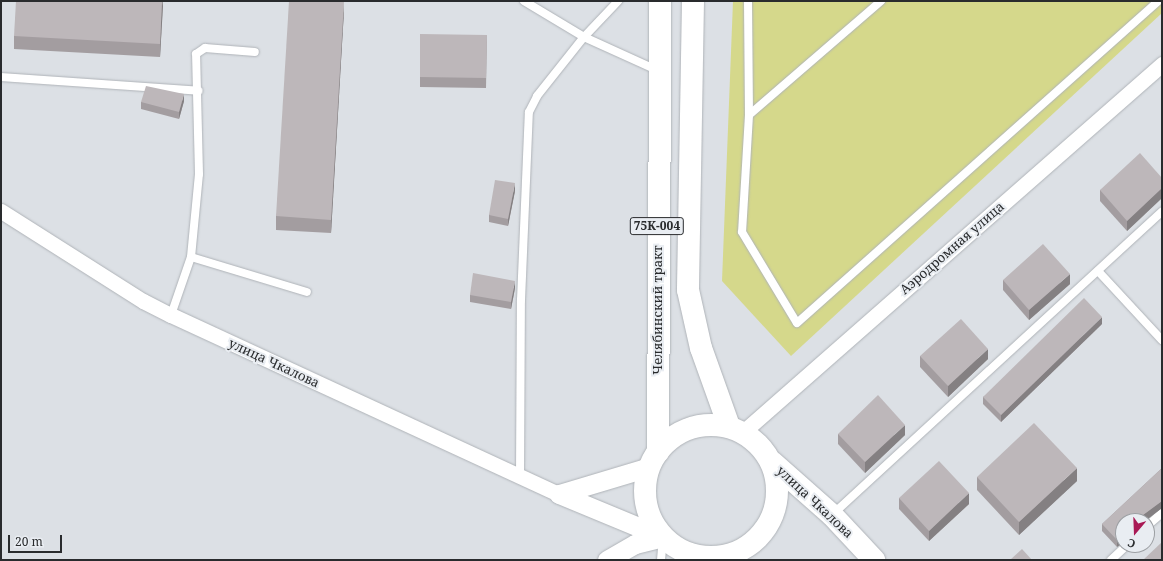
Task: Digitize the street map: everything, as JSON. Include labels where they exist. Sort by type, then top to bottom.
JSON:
[{"type":"main road","name":"Челябинский тракт","points":[[653,459],[660,1]]},
{"type":"main road","name":"75К-004","points":[[693,1],[688,290],[701,348],[736,429]]},
{"type":"main road","points":[[707,424],[736,429],[772,462],[778,496],[767,528],[741,551],[707,558],[692,556],[663,537],[650,516],[645,491],[653,459],[685,430],[707,424]]},
{"type":"main road","name":"улица Чкалова","points":[[772,462],[832,515],[874,560]]},
{"type":"street","name":"Аэродромная улица","points":[[736,429],[1162,64]]},
{"type":"street","name":"улица Чкалова","points":[[1,211],[143,301],[559,494]]},
{"type":"street","points":[[559,494],[653,459]]},
{"type":"street","points":[[559,494],[663,537]]},
{"type":"street","points":[[607,560],[635,544],[663,537]]},
{"type":"lane","points":[[524,1],[584,37],[659,71]]},
{"type":"lane","points":[[520,476],[521,300],[529,112],[537,96],[584,37],[618,1]]},
{"type":"lane","points":[[748,1],[749,115],[742,232],[797,323],[1158,1]]},
{"type":"lane","points":[[749,115],[881,1]]},
{"type":"lane","points":[[171,315],[191,257],[198,174],[199,91],[196,57],[201,49],[255,52]]},
{"type":"lane","points":[[1,77],[199,91]]},
{"type":"lane","points":[[832,515],[1162,211]]},
{"type":"lane","points":[[191,257],[307,292]]},
{"type":"lane","points":[[1098,271],[1162,340]]},
{"type":"lane","points":[[661,560],[663,537]]},
{"type":"lane","points":[[1110,560],[1118,553]]},
{"type":"green space","points":[[733,1],[1162,1],[1162,13],[791,356],[722,281]]},
{"type":"building","points":[[16,1],[162,1],[160,44],[14,36]]},
{"type":"building","points":[[289,1],[344,1],[331,220],[276,216]]},
{"type":"building","points":[[420,34],[487,35],[486,78],[420,77]]},
{"type":"building","points":[[146,86],[184,94],[179,112],[141,102]]},
{"type":"building","points":[[1140,153],[1162,178],[1162,188],[1127,221],[1100,190]]},
{"type":"building","points":[[495,180],[515,183],[508,219],[489,215]]},
{"type":"building","points":[[1043,244],[1070,274],[1029,310],[1003,280]]},
{"type":"building","points":[[473,273],[515,281],[511,302],[470,295]]},
{"type":"building","points":[[1084,298],[1102,317],[1001,415],[983,397]]},
{"type":"building","points":[[961,319],[988,349],[948,386],[920,356]]},
{"type":"building","points":[[878,395],[905,425],[865,462],[838,434]]},
{"type":"building","points":[[1034,423],[1077,468],[1019,522],[977,477]]},
{"type":"building","points":[[939,461],[969,493],[929,531],[899,498]]},
{"type":"building","points":[[1162,468],[1162,501],[1146,513],[1115,513],[1115,538],[1102,524]]},
{"type":"building","points":[[1162,542],[1162,560],[1143,560],[1150,553],[1155,553],[1155,549]]},
{"type":"building","points":[[1022,549],[1032,560],[1010,560]]}]
